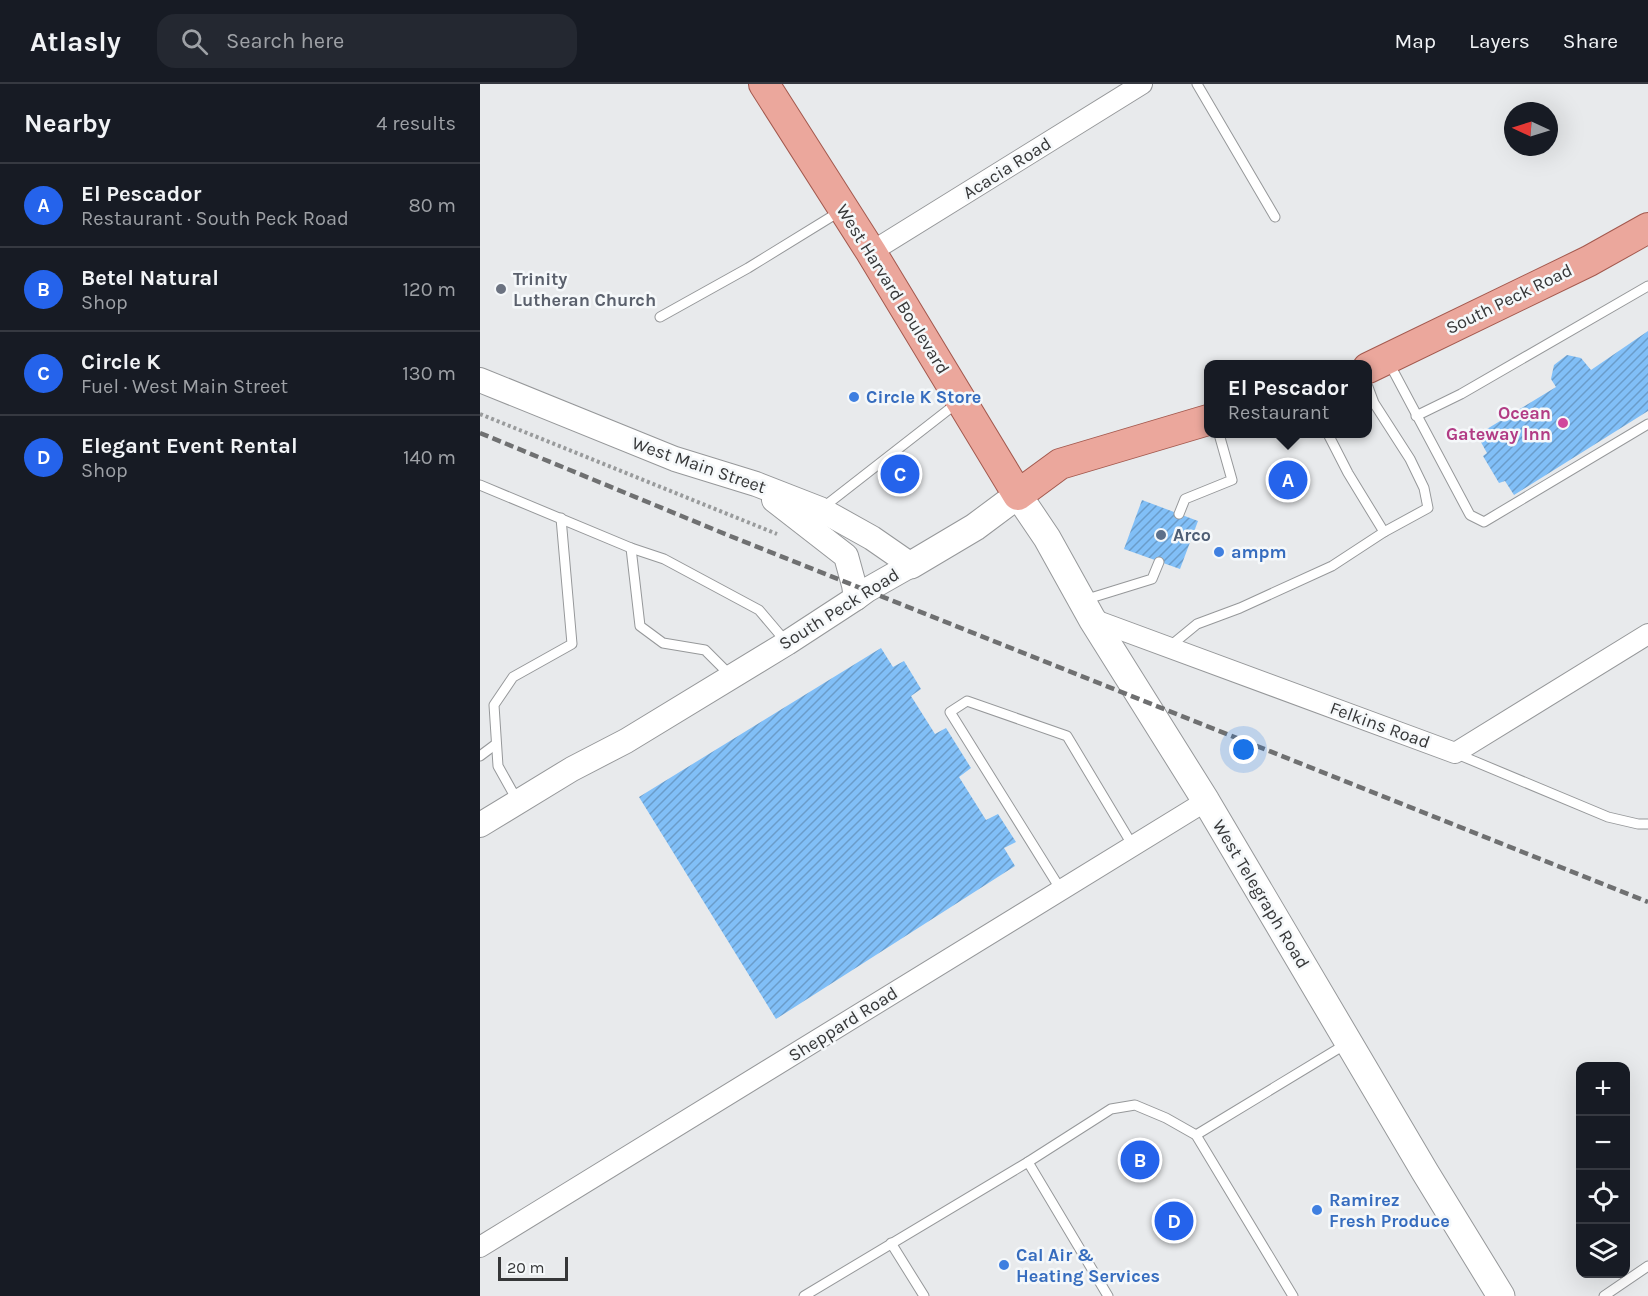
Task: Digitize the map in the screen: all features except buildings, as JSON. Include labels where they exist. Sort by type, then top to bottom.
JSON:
[{"type":"main road","name":"West Harvard Boulevard","points":[[764,84],[872,252],[1018,495]]},
{"type":"main road","name":"South Peck Road","points":[[1377,364],[1588,261],[1648,228]]},
{"type":"main road","name":"South Peck Road","points":[[911,565],[975,527],[1060,464],[1204,421]]},
{"type":"main road","name":"West Telegraph Road","points":[[1018,495],[1047,538],[1087,610],[1206,801],[1348,1043],[1501,1296]]},
{"type":"street","name":"Acacia Road","points":[[872,252],[1143,84]]},
{"type":"street","name":"West Main Street","points":[[480,380],[675,459],[751,483],[820,509],[872,538],[911,565]]},
{"type":"street","points":[[751,483],[846,556],[856,598]]},
{"type":"street","name":"South Peck Road","points":[[480,825],[572,769],[627,741],[787,643],[867,590],[911,565]]},
{"type":"street","name":"Felkins Road","points":[[1087,610],[1169,647],[1455,753]]},
{"type":"street","points":[[1455,753],[1648,634]]},
{"type":"street","name":"Sheppard Road","points":[[480,1247],[1206,801]]},
{"type":"lane","points":[[1197,84],[1275,217]]},
{"type":"lane","points":[[660,317],[748,268],[844,209]]},
{"type":"lane","points":[[1416,416],[1461,394],[1648,286]]},
{"type":"lane","points":[[1377,364],[1416,416],[1470,515],[1484,522],[1648,424]]},
{"type":"lane","points":[[1169,647],[1197,624],[1240,608],[1332,566],[1384,532],[1428,508],[1424,488],[1415,469],[1372,398]]},
{"type":"lane","points":[[820,509],[961,400]]},
{"type":"lane","points":[[1179,514],[1185,499],[1232,480],[1220,438]]},
{"type":"lane","points":[[1330,438],[1348,473],[1384,532]]},
{"type":"lane","points":[[480,485],[631,548],[664,559],[759,610],[787,643]]},
{"type":"lane","points":[[518,801],[498,766],[494,705],[513,677],[572,644],[561,518]]},
{"type":"lane","points":[[631,548],[640,626],[663,643],[705,650],[732,677]]},
{"type":"lane","points":[[1087,610],[1152,579],[1159,562]]},
{"type":"lane","points":[[1061,890],[950,712],[967,701],[1067,736],[1133,846]]},
{"type":"lane","points":[[480,756],[496,744]]},
{"type":"lane","points":[[1455,753],[1608,817],[1648,824]]},
{"type":"lane","points":[[1196,1135],[1348,1043]]},
{"type":"lane","points":[[804,1296],[1028,1162],[1111,1109],[1135,1106],[1166,1118],[1196,1135],[1293,1296]]},
{"type":"lane","points":[[1028,1162],[1108,1296]]},
{"type":"lane","points":[[891,1243],[924,1296]]},
{"type":"lane","points":[[1604,1296],[1648,1266]]},
{"type":"path","points":[[480,414],[785,537]]},
{"type":"railway","points":[[480,433],[730,536],[1648,902]]},
{"type":"place","name":"Trinity Lutheran Church","points":[[501,289]]},
{"type":"place","name":"Circle K Store","points":[[854,397]]},
{"type":"place","name":"Ocean Gateway Inn","points":[[1563,423]]},
{"type":"place","name":"Circle K","points":[[900,474]]},
{"type":"place","name":"El Pescador","points":[[1288,480]]},
{"type":"place","name":"Arco","points":[[1161,535]]},
{"type":"place","name":"ampm","points":[[1219,552]]},
{"type":"place","name":"Betel Natural","points":[[1140,1160]]},
{"type":"place","name":"Ramirez Fresh Produce","points":[[1317,1210]]},
{"type":"place","name":"Elegant Event Rental","points":[[1174,1221]]},
{"type":"place","name":"Cal Air & Heating Services","points":[[1004,1265]]}]
